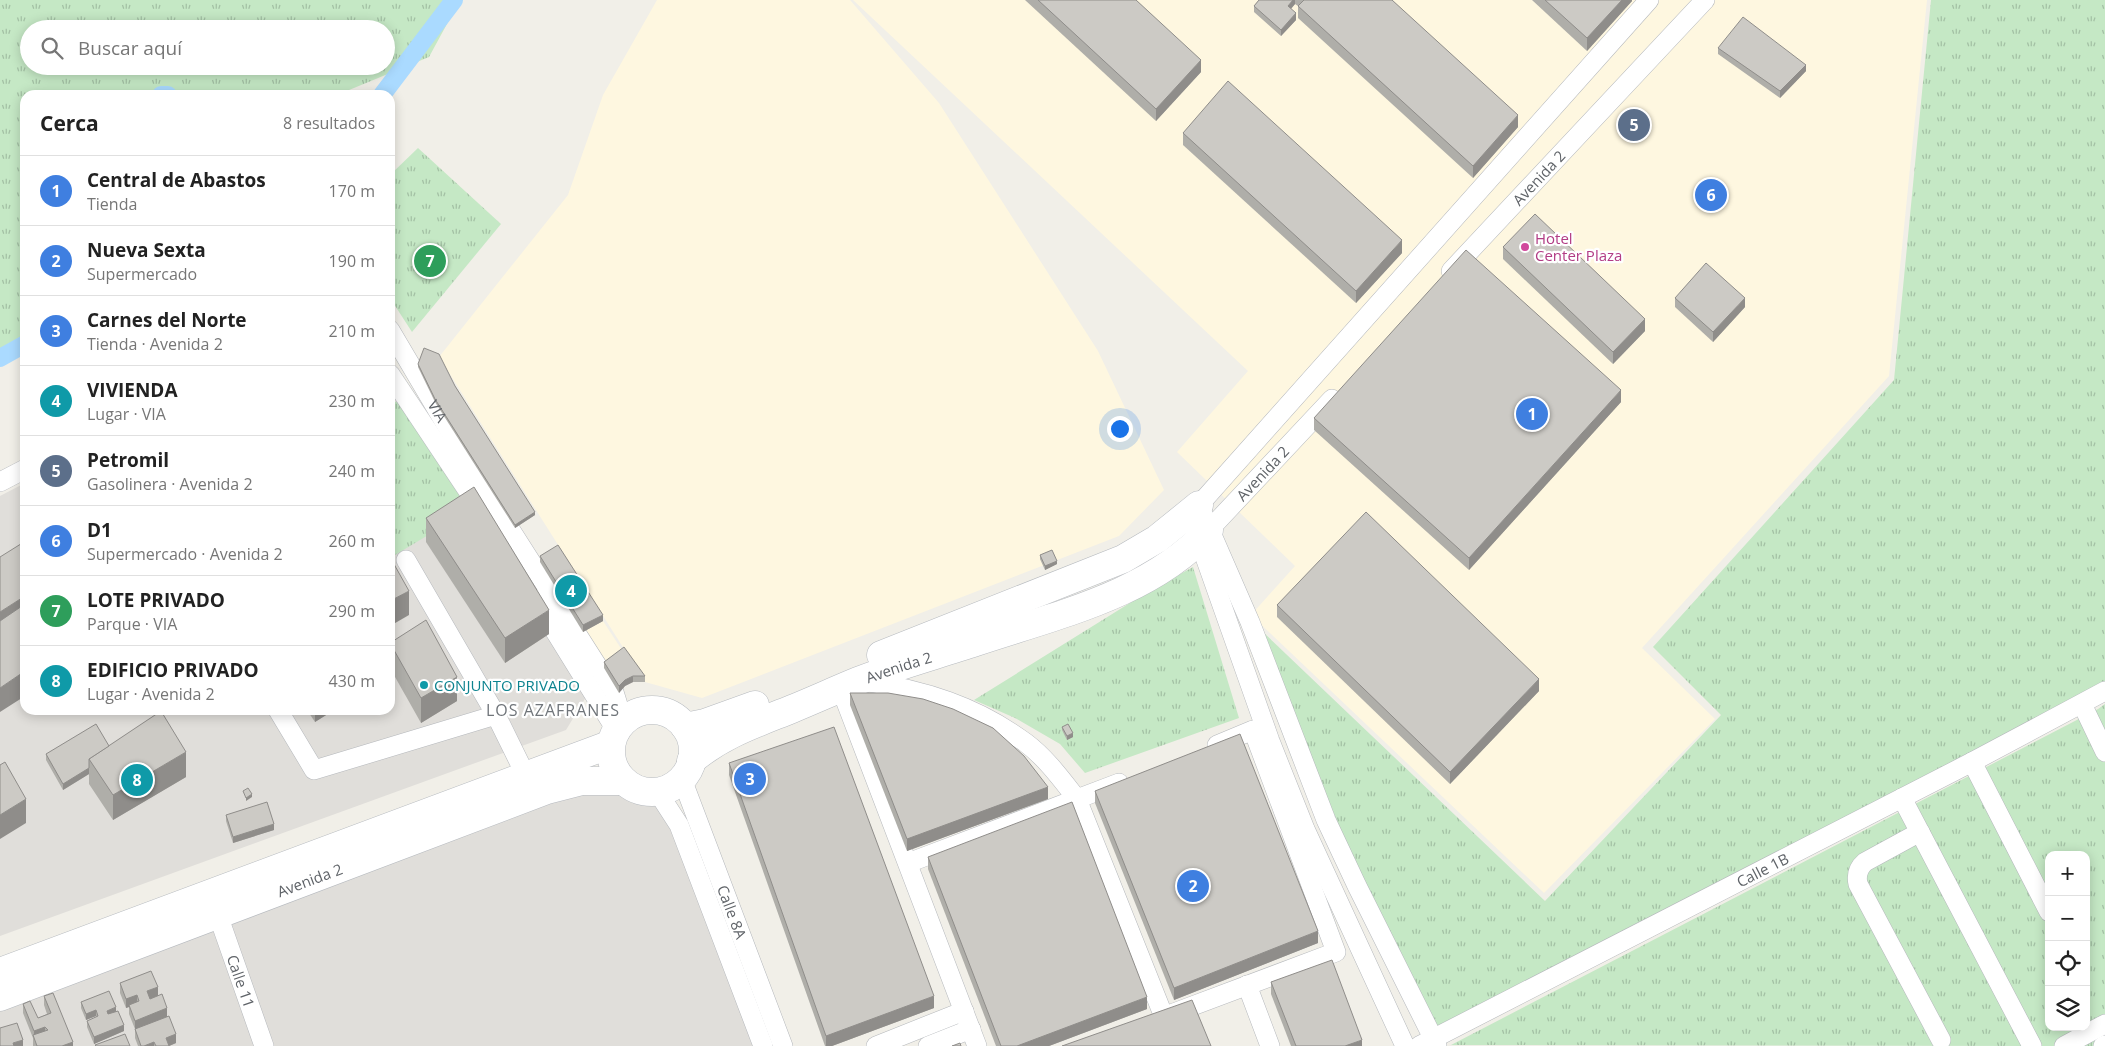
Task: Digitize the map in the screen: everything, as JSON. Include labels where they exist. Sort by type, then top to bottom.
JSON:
[{"type":"street","name":"Avenida 2","points":[[686,770],[709,746],[736,732],[850,685],[1087,605],[1142,581],[1172,563],[1199,522],[1649,0]]},
{"type":"street","name":"Avenida 2","points":[[1438,286],[1705,0]]},
{"type":"street","name":"VIA","points":[[395,339],[472,483]]},
{"type":"street","points":[[395,381],[472,483],[614,692],[617,732],[612,758],[616,770],[624,781],[646,791],[658,791],[666,789],[686,770],[693,749],[685,727],[675,717],[655,710],[634,713],[617,732]]},
{"type":"street","name":"Avenida 2","points":[[685,727],[729,716],[1115,562],[1157,539],[1199,522],[1345,385]]},
{"type":"street","points":[[0,482],[20,472]]},
{"type":"street","points":[[1199,522],[1250,622],[1326,820],[1430,1044]]},
{"type":"street","points":[[1199,522],[1270,742],[1305,829],[1405,1046]]},
{"type":"street","points":[[406,560],[496,715],[526,776]]},
{"type":"street","points":[[928,1046],[974,1038],[908,863],[850,685],[900,686],[945,699],[1000,726],[1027,744],[1059,776],[1077,800],[1164,1017]]},
{"type":"street","name":"Calle 1B","points":[[1430,1044],[1972,762],[2105,690]]},
{"type":"street","points":[[2082,704],[2105,752]]},
{"type":"street","points":[[281,715],[314,770],[496,715]]},
{"type":"street","points":[[1146,1023],[1336,952],[1253,730],[1201,751]]},
{"type":"street","name":"Avenida 2","points":[[0,972],[526,776],[617,732]]},
{"type":"street","points":[[1972,762],[2045,904]]},
{"type":"street","name":"Calle 8A","points":[[686,770],[783,1046]]},
{"type":"street","points":[[908,863],[1139,775]]},
{"type":"street","name":"Avenida 2","points":[[0,997],[546,790],[582,781],[624,781]]},
{"type":"street","name":"Calle 8A","points":[[658,791],[679,825],[763,1046]]},
{"type":"street","points":[[1902,798],[2032,1046]]},
{"type":"street","points":[[1920,832],[1865,862],[1858,872],[1857,878],[1858,884],[1941,1040]]},
{"type":"street","name":"Calle 11","points":[[218,915],[264,1046]]},
{"type":"street","points":[[1247,985],[1270,1046]]},
{"type":"street","points":[[880,1045],[964,1011]]},
{"type":"street","points":[[2067,1045],[2105,1024]]},
{"type":"shaded area","points":[[657,0],[850,0],[939,103],[1098,351],[1164,490],[1119,536],[702,698],[645,682],[439,357],[568,195],[603,95]]},
{"type":"shaded area","points":[[853,0],[1927,0],[1889,376],[1642,648],[1715,719],[1544,893],[1251,615],[1295,566],[1177,452],[1248,371]]},
{"type":"shaded area","points":[[395,402],[406,405],[586,697],[566,730],[0,936],[0,496],[20,486],[20,715],[395,715]]},
{"type":"shaded area","points":[[603,621],[624,653],[604,668],[581,633]]},
{"type":"shaded area","points":[[632,786],[655,802],[674,828],[756,1046],[0,1046],[0,998],[577,788]]},
{"type":"green space","points":[[0,0],[460,0],[429,57],[395,71],[395,20],[20,20],[20,75],[385,75],[349,90],[20,90],[20,337],[0,349]]},
{"type":"green space","points":[[1931,0],[2105,0],[2105,681],[1985,746],[1435,1028],[1369,906],[1262,631],[1545,901],[1721,715],[1653,647],[1894,380]]},
{"type":"green space","points":[[418,148],[501,224],[412,332],[395,306],[395,170]]},
{"type":"green space","points":[[395,402],[406,405],[470,510],[395,555]]},
{"type":"green space","points":[[1193,567],[1239,718],[1085,773],[1060,744],[1015,718],[974,700],[1146,593]]},
{"type":"green space","points":[[2105,704],[2105,1046],[1451,1045],[2098,709]]},
{"type":"building","points":[[1038,0],[1136,0],[1201,60],[1156,109]]},
{"type":"building","points":[[1259,0],[1293,0],[1288,6],[1296,13],[1281,30],[1254,6]]},
{"type":"building","points":[[1304,0],[1392,0],[1518,115],[1473,166],[1298,6]]},
{"type":"building","points":[[1545,0],[1622,0],[1587,38]]},
{"type":"building","points":[[1743,17],[1806,65],[1780,91],[1718,48]]},
{"type":"building","points":[[1228,81],[1402,240],[1356,291],[1183,133]]},
{"type":"building","points":[[1535,214],[1645,319],[1613,352],[1503,247]]},
{"type":"building","points":[[1466,250],[1621,390],[1469,558],[1314,418]]},
{"type":"building","points":[[1706,263],[1745,298],[1713,332],[1675,298]]},
{"type":"building","points":[[424,348],[439,354],[455,386],[535,512],[515,525],[435,399],[418,364]]},
{"type":"building","points":[[474,487],[549,610],[505,638],[426,518]]},
{"type":"building","points":[[1366,512],[1539,679],[1450,772],[1277,605]]},
{"type":"building","points":[[20,544],[20,599],[0,612],[0,557]]},
{"type":"building","points":[[558,545],[603,615],[583,625],[540,556]]},
{"type":"building","points":[[1052,550],[1057,561],[1045,566],[1040,555]]},
{"type":"building","points":[[395,566],[409,591],[395,598]]},
{"type":"building","points":[[20,607],[20,674],[0,688],[0,621]]},
{"type":"building","points":[[426,620],[457,677],[421,698],[395,652],[395,640]]},
{"type":"building","points":[[624,647],[645,676],[633,676],[619,686],[604,662]]},
{"type":"building","points":[[850,693],[888,693],[923,699],[953,709],[993,728],[1024,756],[1048,787],[907,839]]},
{"type":"building","points":[[155,715],[163,715],[186,752],[113,795],[89,759]]},
{"type":"building","points":[[96,724],[109,746],[89,759],[89,768],[63,784],[46,754]]},
{"type":"building","points":[[1068,724],[1073,733],[1067,736],[1062,727]]},
{"type":"building","points":[[834,727],[934,996],[826,1036],[729,763]]},
{"type":"building","points":[[1240,734],[1318,931],[1174,988],[1095,791]]},
{"type":"building","points":[[5,762],[26,799],[0,815],[0,765]]},
{"type":"building","points":[[248,788],[252,794],[246,798],[243,791]]},
{"type":"building","points":[[267,802],[274,824],[233,837],[226,815]]},
{"type":"building","points":[[1072,802],[1147,997],[1017,1046],[1001,1046],[928,857]]},
{"type":"building","points":[[1332,960],[1362,1040],[1345,1046],[1296,1046],[1271,982]]},
{"type":"building","points":[[151,971],[158,987],[147,991],[150,999],[162,994],[167,1008],[135,1021],[129,1005],[139,1001],[137,995],[126,999],[120,983]]},
{"type":"building","points":[[109,991],[116,1007],[107,1011],[108,1014],[118,1011],[124,1025],[94,1037],[87,1021],[98,1016],[96,1010],[86,1014],[81,1002]]},
{"type":"building","points":[[53,993],[73,1042],[62,1046],[37,1046],[33,1035],[48,1030],[45,1027],[34,1031],[23,1004],[30,1001],[38,1018],[51,1013],[44,996]]},
{"type":"building","points":[[1192,1000],[1211,1046],[1062,1046]]},
{"type":"building","points":[[169,1016],[176,1034],[166,1038],[169,1046],[156,1046],[154,1042],[141,1046],[135,1029]]},
{"type":"building","points":[[17,1023],[23,1040],[13,1043],[14,1046],[0,1046],[0,1028]]},
{"type":"building","points":[[125,1034],[130,1046],[95,1045]]},
{"type":"waterway","points":[[386,90],[454,0]]},
{"type":"waterway","points":[[0,358],[20,347]]},
{"type":"place","name":"Petromil","points":[[1634,125]]},
{"type":"place","name":"D1","points":[[1711,195]]},
{"type":"place","name":"Hotel Center Plaza","points":[[1525,247]]},
{"type":"place","name":"LOTE PRIVADO","points":[[430,261]]},
{"type":"place","name":"Central de Abastos","points":[[1532,414]]},
{"type":"place","name":"VIVIENDA","points":[[571,591]]},
{"type":"place","name":"CONJUNTO PRIVADO","points":[[424,685]]},
{"type":"place","name":"Carnes del Norte","points":[[750,779]]},
{"type":"place","name":"EDIFICIO PRIVADO","points":[[137,780]]},
{"type":"place","name":"Nueva Sexta","points":[[1193,886]]},
{"type":"district","name":"LOS AZAFRANES","points":[[553,710]]}]
